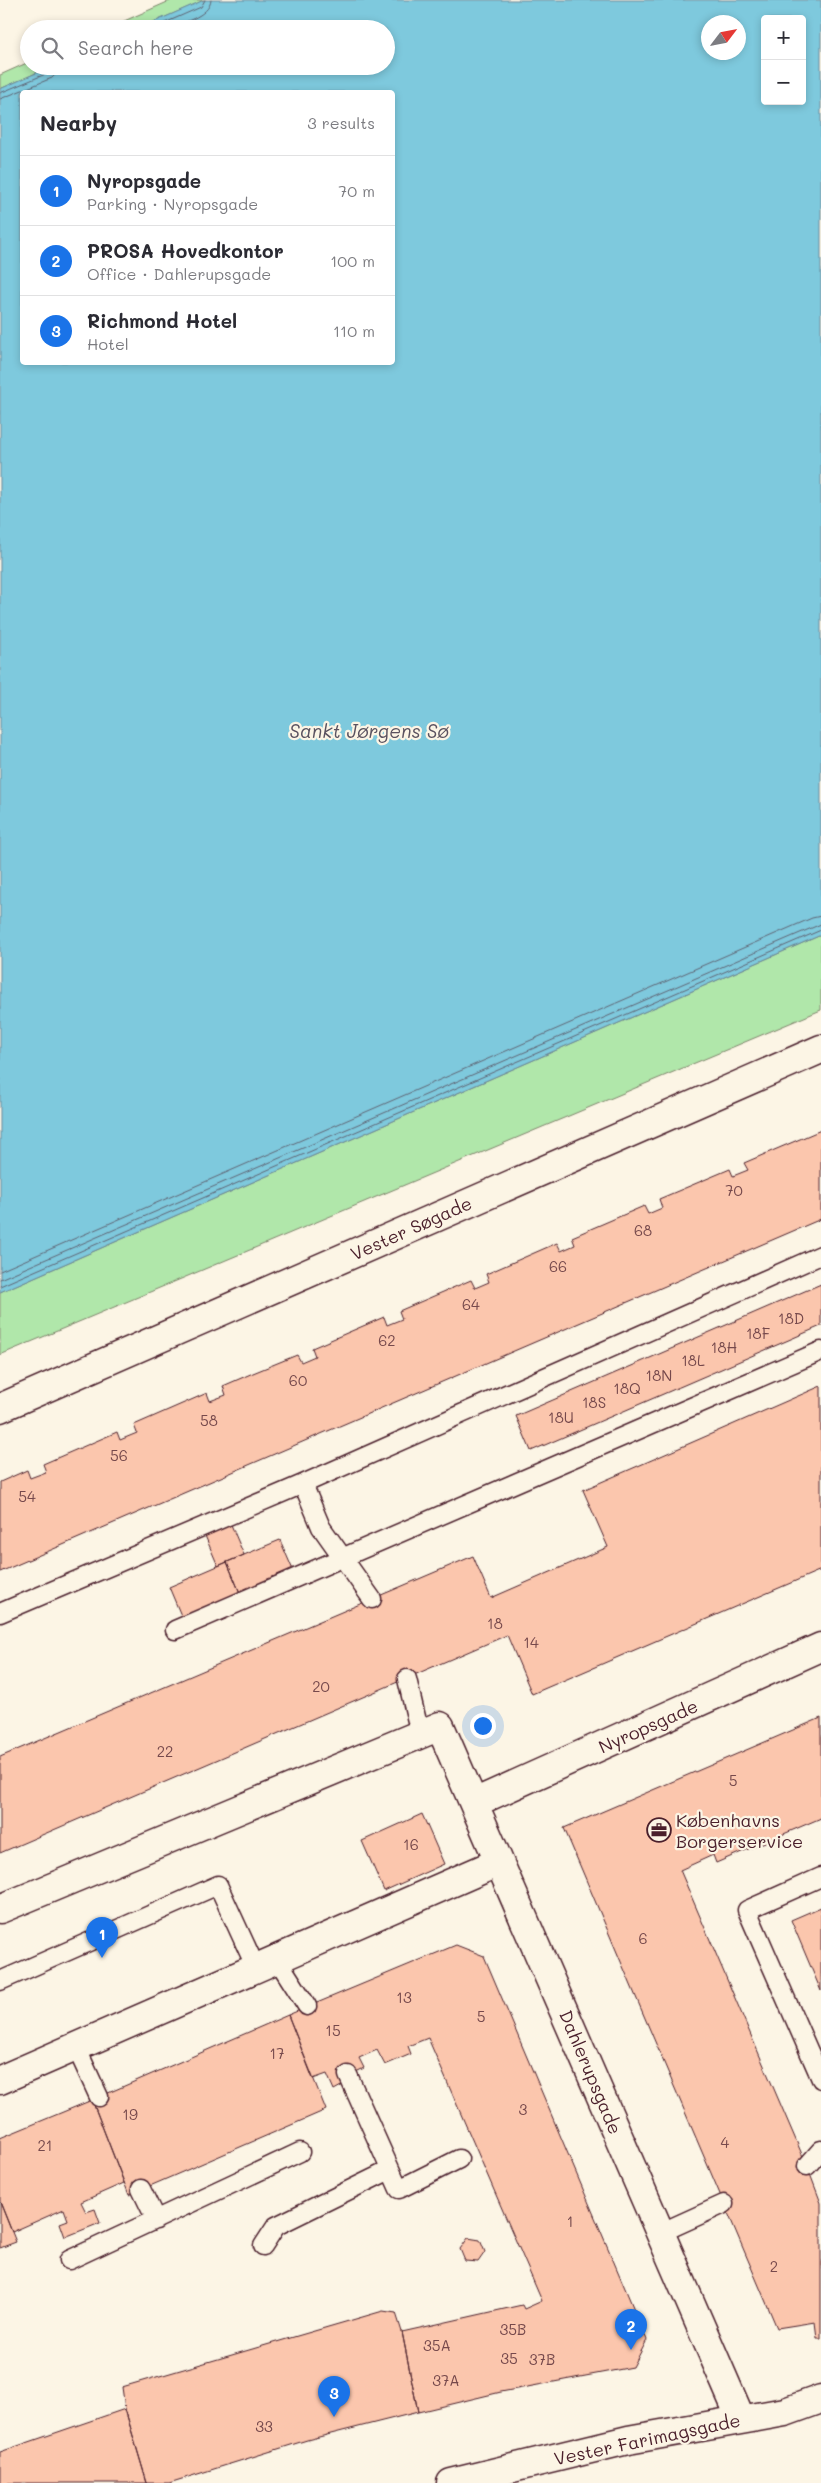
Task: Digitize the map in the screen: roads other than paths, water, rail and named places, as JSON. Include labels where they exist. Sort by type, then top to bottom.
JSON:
[{"type":"street","name":"Vester Søgade","points":[[0,1408],[821,1049]]},
{"type":"street","name":"Nyropsgade","points":[[474,1804],[821,1647]]},
{"type":"street","name":"Dahlerupsgade","points":[[430,1730],[474,1804],[741,2419]]},
{"type":"street","points":[[0,1909],[430,1730]]},
{"type":"street","points":[[0,2080],[499,1862]]},
{"type":"street","name":"Vester Farimagsgade","points":[[451,2483],[594,2448],[785,2412],[821,2399]]},
{"type":"street","name":"Vester Farimagsgade","points":[[785,2412],[821,2422]]},
{"type":"lane","points":[[0,1613],[303,1484],[821,1256]]},
{"type":"lane","points":[[175,1630],[821,1351]]},
{"type":"lane","points":[[303,1484],[321,1527],[372,1599]]},
{"type":"lane","points":[[407,1679],[430,1730]]},
{"type":"lane","points":[[821,1877],[747,1910],[821,2079]]},
{"type":"lane","points":[[0,1981],[218,1886],[266,1963],[307,2006]]},
{"type":"lane","points":[[76,2046],[99,2097]]},
{"type":"lane","points":[[348,2075],[399,2189],[459,2159]]},
{"type":"lane","points":[[807,2166],[821,2150]]},
{"type":"lane","points":[[69,2260],[300,2152]]},
{"type":"lane","points":[[262,2246],[276,2226],[390,2170]]},
{"type":"lane","points":[[141,2189],[156,2220]]},
{"type":"lane","points":[[660,2233],[724,2204]]},
{"type":"water","name":"Sankt Jørgens Sø","points":[[204,0],[821,0],[821,935],[0,1292],[0,89],[32,75],[395,75],[395,20],[158,20]]},
{"type":"place","name":"Københavns Borgerservice","points":[[659,1830]]},
{"type":"place","name":"Nyropsgade","points":[[102,1958]]},
{"type":"place","name":"PROSA Hovedkontor","points":[[631,2350]]},
{"type":"place","name":"Richmond Hotel","points":[[334,2417]]}]
